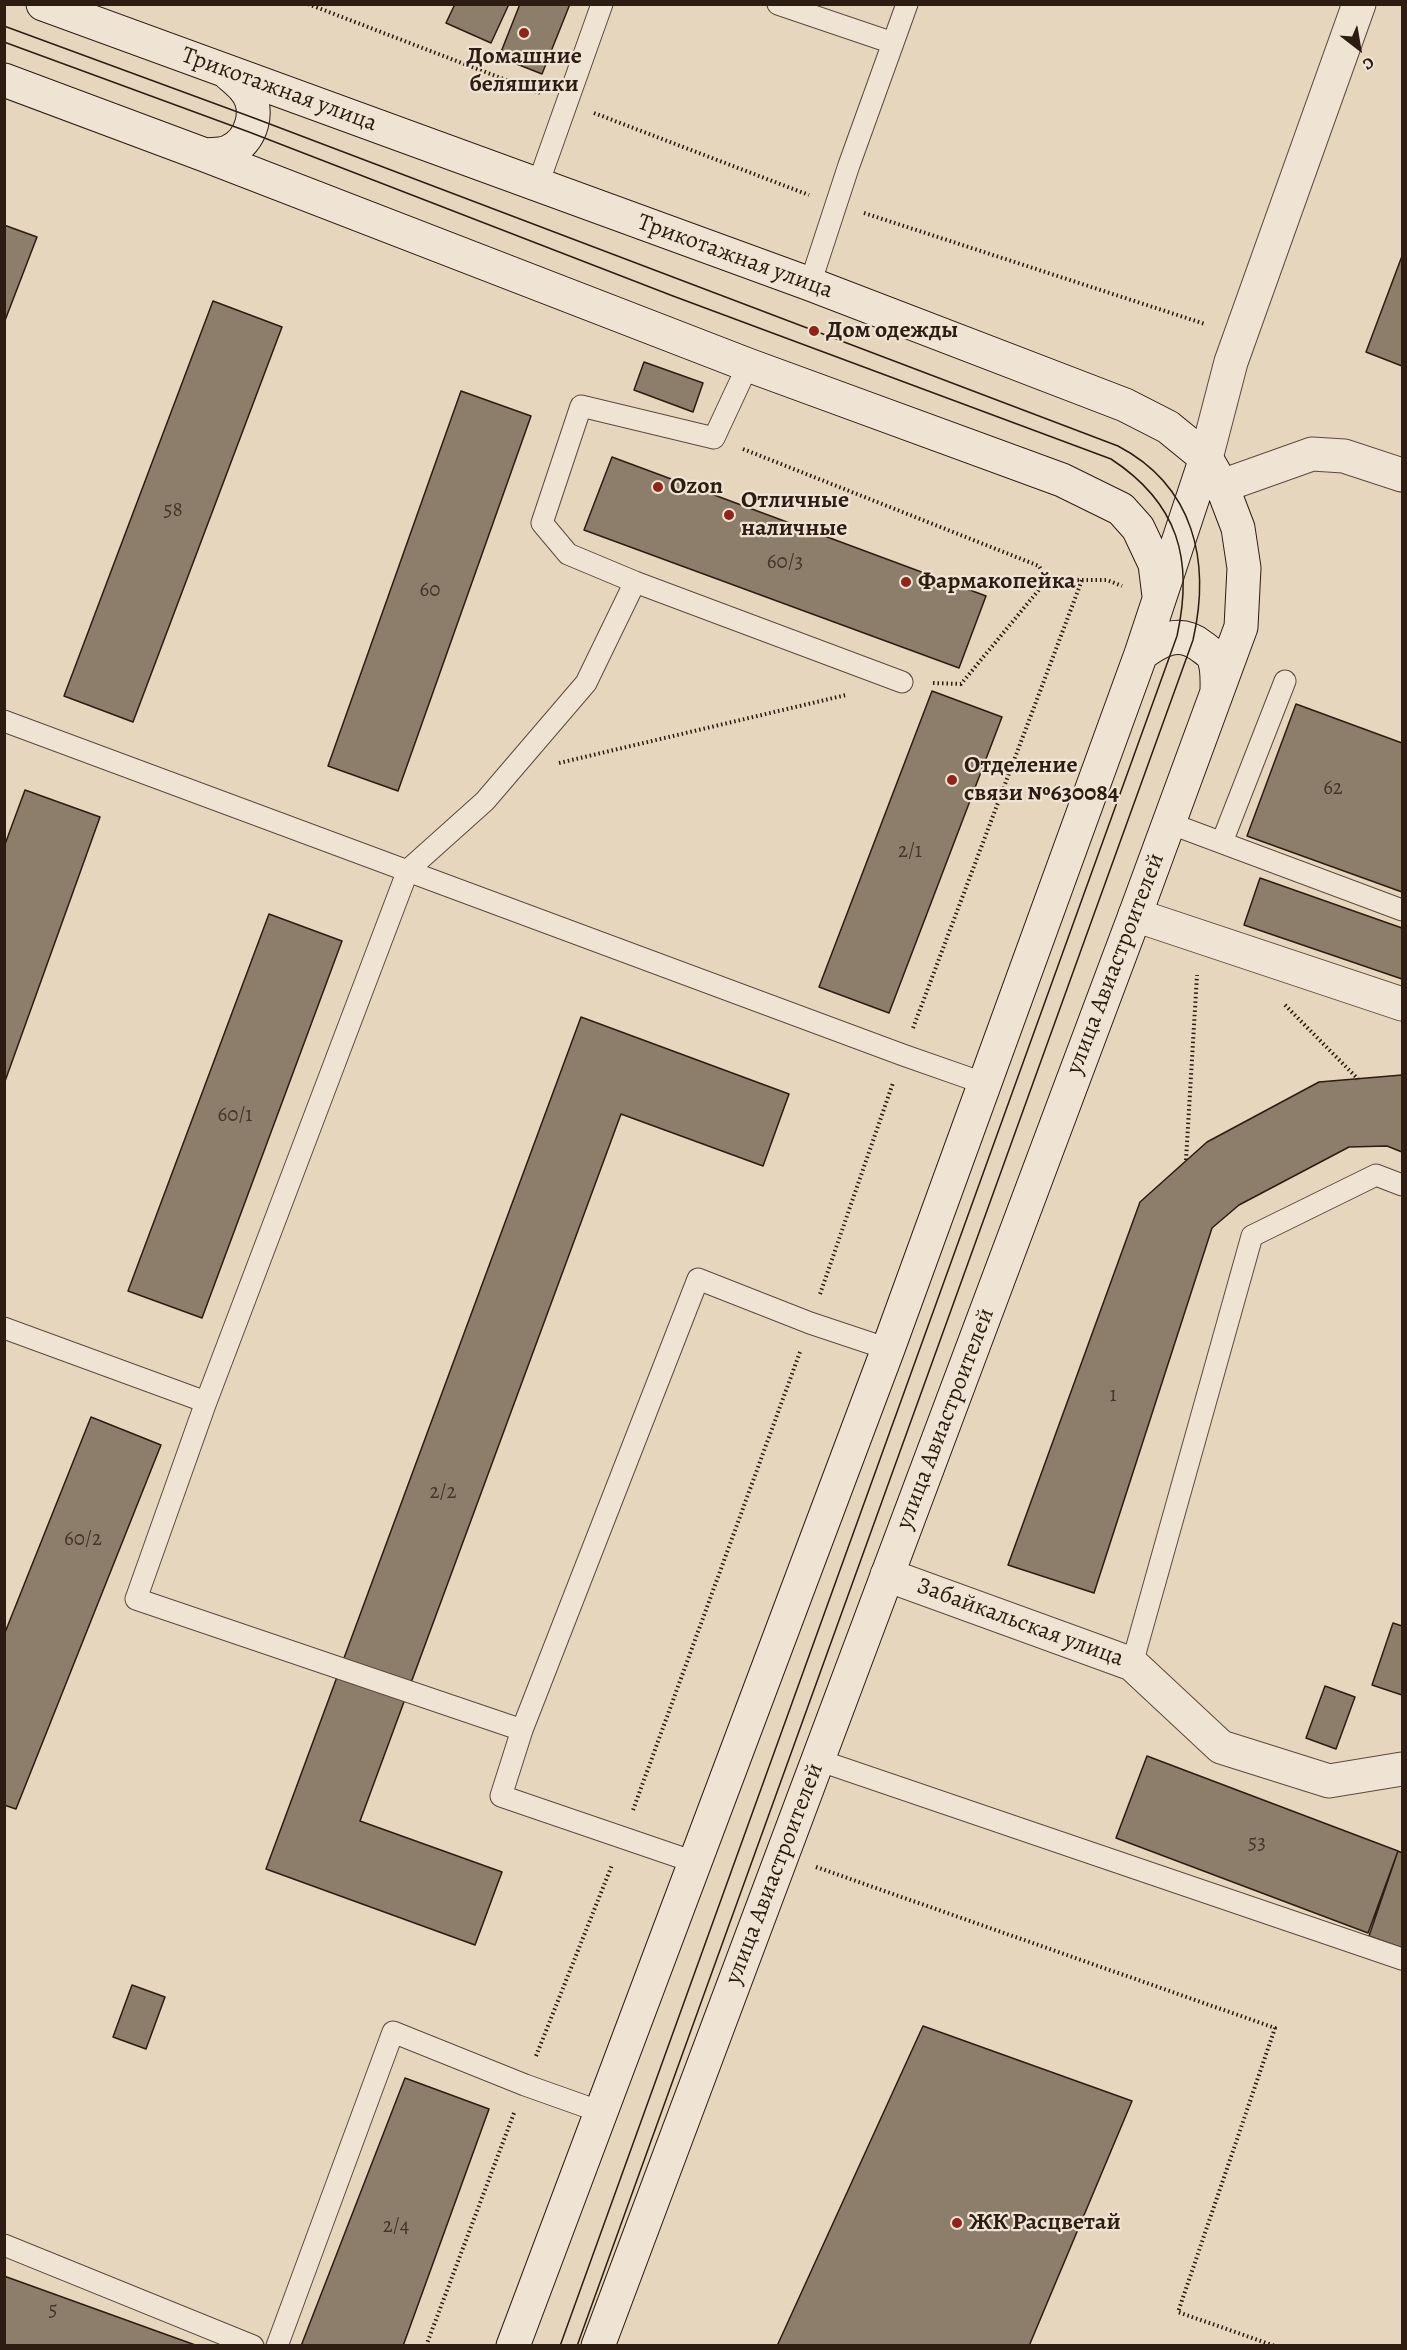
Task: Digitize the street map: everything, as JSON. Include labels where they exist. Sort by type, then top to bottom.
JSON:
[{"type":"main road","name":"Трикотажная улица","points":[[43,4],[810,284],[1125,405],[1168,427],[1206,458],[1222,486]]},
{"type":"main road","points":[[513,2346],[888,1349],[1141,654],[1206,458],[1240,335],[1359,4]]},
{"type":"main road","points":[[205,155],[227,153],[241,144],[254,118],[253,104],[246,89],[224,70]]},
{"type":"main road","points":[[4,80],[205,155],[748,365],[1062,480],[1121,509],[1138,528],[1155,564],[1160,600]]},
{"type":"main road","points":[[1222,486],[1312,454],[1344,456],[1402,475]]},
{"type":"main road","name":"улица Авиастроителей","points":[[598,2346],[1241,627],[1244,568],[1238,528],[1222,486]]},
{"type":"main road","points":[[1141,654],[1158,641],[1178,636],[1193,640],[1213,656],[1218,673],[1217,692]]},
{"type":"main road","points":[[1135,915],[1402,1005]]},
{"type":"main road","name":"Забайкальская улица","points":[[887,1575],[1132,1664],[1221,1747],[1329,1781],[1402,1769]]},
{"type":"lane","points":[[538,184],[602,4]]},
{"type":"lane","points":[[778,4],[893,43]]},
{"type":"lane","points":[[810,284],[849,165],[907,4]]},
{"type":"lane","points":[[748,365],[714,438],[581,406],[542,523],[568,554],[635,582],[902,682]]},
{"type":"lane","points":[[522,1730],[136,1599],[206,1402],[408,870],[485,801],[586,683],[635,582]]},
{"type":"lane","points":[[1222,842],[1285,681]]},
{"type":"lane","points":[[4,721],[983,1083]]},
{"type":"lane","points":[[1169,823],[1402,910]]},
{"type":"lane","points":[[1132,1664],[1252,1236],[1376,1175],[1402,1185]]},
{"type":"lane","points":[[694,1862],[501,1796],[522,1730],[698,1280],[810,1323],[888,1349]]},
{"type":"lane","points":[[4,1328],[206,1402]]},
{"type":"lane","points":[[818,1760],[1402,1959]]},
{"type":"lane","points":[[278,2346],[393,2032],[525,2085],[601,2112]]},
{"type":"lane","points":[[4,2245],[253,2346]]},
{"type":"path","points":[[308,4],[551,97]]},
{"type":"path","points":[[584,110],[816,198]]},
{"type":"path","points":[[860,212],[1240,335]]},
{"type":"path","points":[[714,438],[1039,566],[1047,580]]},
{"type":"path","points":[[426,2346],[525,2085],[623,1839],[810,1323],[903,1055],[1082,580]]},
{"type":"path","points":[[1186,1160],[1199,937]]},
{"type":"path","points":[[1277,996],[1358,1079]]},
{"type":"path","points":[[814,1866],[1275,2028],[1178,2312],[1275,2346]]},
{"type":"building","points":[[455,4],[509,4],[491,43],[446,23]]},
{"type":"building","points":[[520,4],[570,4],[542,74],[499,57]]},
{"type":"building","points":[[4,225],[37,237],[4,323]]},
{"type":"building","points":[[1402,256],[1402,366],[1366,352]]},
{"type":"building","points":[[213,301],[282,327],[133,722],[64,696]]},
{"type":"building","points":[[644,362],[703,383],[693,412],[634,390]]},
{"type":"building","points":[[461,391],[531,416],[398,791],[328,766]]},
{"type":"building","points":[[612,457],[986,596],[959,668],[584,530]]},
{"type":"building","points":[[932,691],[1002,717],[889,1013],[819,987]]},
{"type":"building","points":[[1296,704],[1402,743],[1402,892],[1247,836]]},
{"type":"building","points":[[25,790],[100,817],[4,1084],[4,847]]},
{"type":"building","points":[[1260,878],[1402,928],[1402,979],[1244,925]]},
{"type":"building","points":[[269,914],[342,941],[202,1318],[128,1291]]},
{"type":"building","points":[[581,1017],[789,1094],[763,1166],[621,1114],[360,1821],[502,1872],[475,1945],[266,1869]]},
{"type":"building","points":[[1402,1075],[1402,1152],[1387,1146],[1349,1147],[1239,1205],[1212,1228],[1094,1593],[1008,1565],[1140,1202],[1207,1142],[1319,1082]]},
{"type":"building","points":[[91,1417],[161,1445],[16,1809],[4,1805],[4,1635]]},
{"type":"building","points":[[1393,1623],[1402,1626],[1402,1695],[1372,1685]]},
{"type":"building","points":[[1325,1686],[1355,1697],[1336,1749],[1306,1738]]},
{"type":"building","points":[[1147,1756],[1398,1851],[1368,1933],[1116,1838]]},
{"type":"building","points":[[1398,1851],[1402,1853],[1402,1948],[1369,1936]]},
{"type":"building","points":[[132,1985],[165,1997],[146,2049],[113,2037]]},
{"type":"building","name":"ЖК Расцветай","points":[[923,2026],[1132,2101],[1029,2346],[777,2346]]},
{"type":"building","points":[[405,2078],[489,2109],[403,2346],[301,2346]]},
{"type":"building","points":[[4,2276],[198,2346],[4,2346]]},
{"type":"tram line","points":[[4,26],[254,118],[1118,446],[1144,463],[1164,482],[1180,504],[1191,528],[1200,582],[1193,640],[577,2346]]},
{"type":"tram line","points":[[4,42],[249,132],[673,296],[1111,459],[1134,476],[1152,494],[1166,514],[1176,535],[1183,582],[1182,608],[1177,636],[560,2346]]},
{"type":"place","name":"Домашние беляшики","points":[[524,33]]},
{"type":"place","name":"Дом одежды","points":[[814,331]]},
{"type":"place","name":"Ozon","points":[[658,487]]},
{"type":"place","name":"Отличные наличные","points":[[729,515]]},
{"type":"place","name":"Фармакопейка","points":[[906,582]]},
{"type":"place","name":"Отделение связи №630084","points":[[952,780]]},
{"type":"place","name":"ЖК Расцветай","points":[[957,2223]]}]
